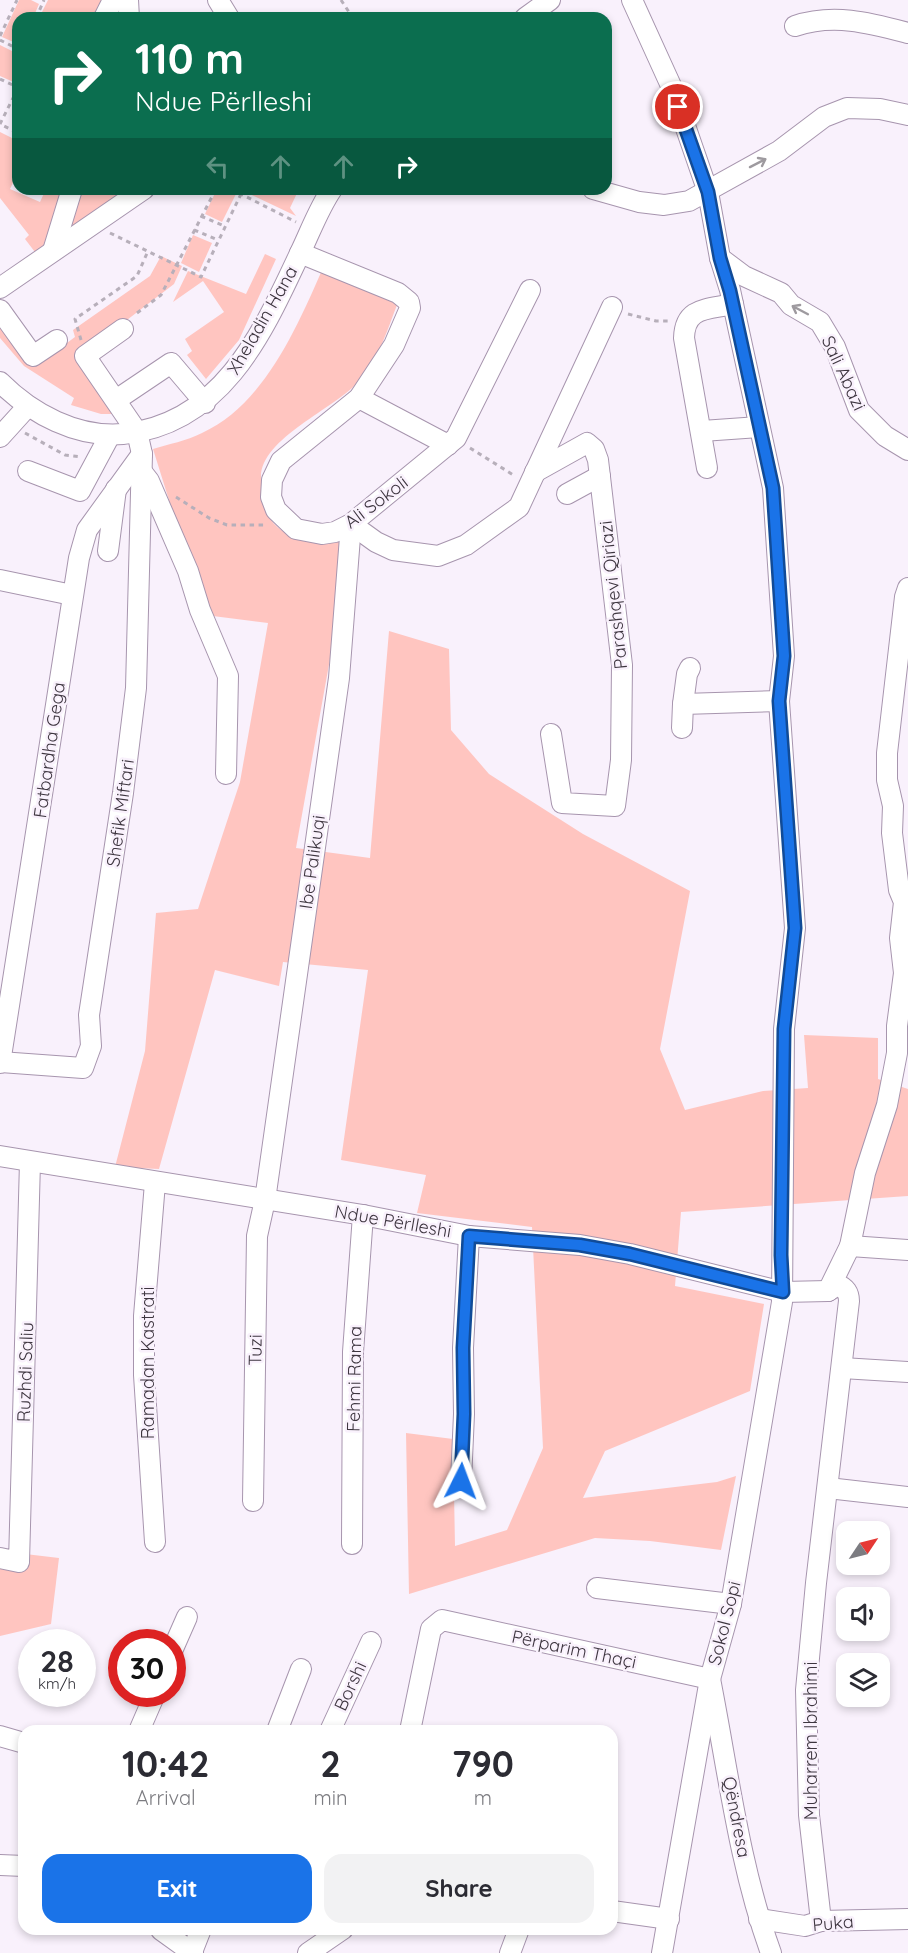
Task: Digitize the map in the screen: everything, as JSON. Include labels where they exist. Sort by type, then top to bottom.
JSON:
[{"type":"street","points":[[533,12],[550,0]]},
{"type":"street","name":"Sokol Sopi","points":[[632,0],[672,87],[708,192],[720,258],[733,304],[773,488],[784,656],[779,701],[795,928],[784,1029],[781,1255],[783,1292],[731,1604],[710,1679],[662,1953]]},
{"type":"street","points":[[795,27],[833,19],[861,21],[908,33]]},
{"type":"street","points":[[612,194],[639,202],[664,205],[689,201],[779,151],[824,117],[848,108],[880,109],[908,115]]},
{"type":"street","points":[[53,250],[70,195]]},
{"type":"street","points":[[0,288],[135,195]]},
{"type":"street","name":"Xheladin Hana","points":[[0,382],[28,406],[56,422],[110,435],[159,428],[205,404],[227,381],[246,355],[329,195]]},
{"type":"street","points":[[288,524],[276,510],[271,497],[272,480],[281,461],[359,398],[394,345],[408,314],[409,302],[398,293],[300,253]]},
{"type":"street","name":"Sali Abazi","points":[[720,258],[744,276],[781,293],[791,305],[820,322],[835,347],[859,410],[885,436],[908,450]]},
{"type":"street","name":"Ali Sokoli","points":[[288,524],[310,534],[322,534],[335,532],[351,524],[452,442],[530,290]]},
{"type":"street","points":[[707,468],[684,338],[688,318],[695,312],[733,304]]},
{"type":"street","points":[[351,524],[376,542],[393,550],[438,556],[466,545],[519,507],[612,307]]},
{"type":"street","points":[[0,310],[33,356],[57,340]]},
{"type":"street","points":[[123,329],[85,357],[137,432]]},
{"type":"street","points":[[116,400],[171,363],[205,404]]},
{"type":"street","points":[[359,398],[452,442]]},
{"type":"street","points":[[5,431],[28,406]]},
{"type":"street","points":[[702,431],[759,427]]},
{"type":"street","name":"Shefik Miftari","points":[[137,432],[144,469],[188,571],[200,610],[228,676],[226,774]]},
{"type":"street","points":[[28,471],[80,491],[110,435]]},
{"type":"street","name":"Parashqevi Qiriazi","points":[[532,478],[586,443],[594,449],[600,476],[622,665],[621,760],[615,806],[562,803],[551,734]]},
{"type":"street","name":"Shefik Miftari","points":[[0,1063],[83,1068],[88,1059],[91,1046],[89,1015],[123,793],[136,688],[144,469]]},
{"type":"street","name":"Fatbardha Gega","points":[[0,1063],[72,595],[87,530],[116,488],[144,469]]},
{"type":"street","points":[[567,494],[600,476]]},
{"type":"street","points":[[108,551],[116,488]]},
{"type":"street","name":"Ibe Palikuqi","points":[[266,1200],[339,678],[351,524]]},
{"type":"street","points":[[0,579],[72,595]]},
{"type":"street","points":[[828,1291],[850,1246],[865,1173],[902,1054],[897,1026],[904,973],[900,938],[904,888],[892,833],[901,806],[887,780],[899,721],[908,588]]},
{"type":"street","points":[[682,728],[687,674],[690,668]]},
{"type":"street","points":[[683,704],[779,701]]},
{"type":"street","name":"Ndue Përlleshi","points":[[0,1156],[363,1215],[469,1236],[580,1245],[620,1252],[783,1292],[828,1291]]},
{"type":"street","name":"Ruzhdi Saliu","points":[[0,1558],[19,1562],[30,1162]]},
{"type":"street","name":"Ramadan Kastrati","points":[[155,1183],[144,1316],[144,1374],[155,1542]]},
{"type":"street","name":"Tuzi","points":[[252,1501],[257,1236],[266,1200]]},
{"type":"street","name":"Fehmi Rama","points":[[352,1544],[353,1352],[363,1215]]},
{"type":"street","points":[[461,1481],[464,1414],[463,1348],[469,1236]]},
{"type":"street","points":[[850,1246],[908,1250]]},
{"type":"street","name":"Muharrem Ibrahimi","points":[[821,1921],[809,1815],[806,1690],[849,1295],[838,1285],[828,1291]]},
{"type":"street","points":[[842,1368],[908,1372]]},
{"type":"street","points":[[828,1488],[908,1497]]},
{"type":"street","points":[[597,1588],[731,1604]]},
{"type":"street","points":[[182,1629],[187,1617]]},
{"type":"street","name":"Përparim Thaçi","points":[[411,1725],[431,1629],[438,1621],[448,1620],[710,1679]]},
{"type":"street","name":"Borshi","points":[[333,1725],[371,1642]]},
{"type":"street","points":[[279,1725],[301,1669]]},
{"type":"street","name":"Qëndresa","points":[[710,1679],[759,1919],[771,1953]]},
{"type":"street","points":[[142,1725],[149,1707]]},
{"type":"street","points":[[0,1736],[18,1741]]},
{"type":"street","points":[[0,1865],[18,1866]]},
{"type":"street","points":[[618,1912],[669,1919]]},
{"type":"street","name":"Puka","points":[[759,1919],[805,1926],[821,1921],[908,1919]]},
{"type":"street","points":[[168,1935],[192,1952],[199,1935]]},
{"type":"street","points":[[308,1953],[334,1935]]},
{"type":"street","points":[[510,1953],[517,1935]]},
{"type":"path","points":[[0,38],[17,0]]},
{"type":"path","points":[[37,0],[43,1]]},
{"type":"path","points":[[12,100],[0,124],[12,130]]},
{"type":"path","points":[[137,313],[162,295],[213,195]]},
{"type":"path","points":[[92,224],[201,277],[240,195]]},
{"type":"path","points":[[243,195],[311,229]]},
{"type":"path","points":[[201,216],[224,226]]},
{"type":"path","points":[[194,230],[218,240]]},
{"type":"path","points":[[75,319],[137,276],[148,251]]},
{"type":"path","points":[[612,307],[630,315],[662,322]]},
{"type":"path","points":[[5,431],[65,455],[97,459]]},
{"type":"path","points":[[452,442],[532,478]]},
{"type":"path","points":[[144,469],[209,518],[227,525],[288,524]]},
{"type":"shaded area","points":[[19,0],[31,0],[39,4],[36,12],[13,12]]},
{"type":"shaded area","points":[[48,0],[107,0],[102,12],[42,12]]},
{"type":"shaded area","points":[[12,15],[12,41],[2,37]]},
{"type":"shaded area","points":[[0,45],[12,51],[12,81],[0,76]]},
{"type":"shaded area","points":[[0,132],[12,138],[12,185],[10,189],[12,195],[24,195],[40,202],[43,195],[65,195],[53,244],[38,256],[25,239],[29,235],[0,198]]},
{"type":"shaded area","points":[[77,195],[130,195],[66,237]]},
{"type":"shaded area","points":[[214,195],[236,195],[222,222],[205,214]]},
{"type":"shaded area","points":[[252,195],[296,195],[290,208],[296,216]]},
{"type":"shaded area","points":[[193,235],[212,243],[199,272],[181,263]]},
{"type":"shaded area","points":[[265,254],[276,259],[239,340],[206,379],[187,355],[192,351],[185,339],[224,312],[203,281],[173,302],[188,271],[246,294]]},
{"type":"shaded area","points":[[161,256],[182,266],[174,284],[89,349],[128,414],[101,414],[71,405],[74,398],[24,366],[0,338],[0,310],[40,363],[75,337],[73,330],[150,276]]},
{"type":"shaded area","points":[[323,268],[400,297],[383,340],[367,371],[349,391],[301,425],[273,449],[264,463],[261,477],[265,504],[276,526],[285,532],[308,539],[344,542],[335,631],[296,848],[370,858],[389,631],[449,649],[451,730],[489,774],[583,834],[690,891],[660,1049],[685,1110],[763,1091],[808,1088],[804,1035],[878,1038],[878,1079],[908,1089],[908,1196],[681,1212],[675,1286],[764,1304],[750,1391],[605,1451],[583,1498],[717,1482],[736,1476],[721,1550],[650,1541],[595,1538],[409,1594],[406,1433],[453,1439],[455,1546],[507,1530],[543,1448],[532,1227],[417,1213],[426,1175],[341,1160],[368,970],[283,962],[279,986],[215,970],[159,1169],[115,1167],[145,1051],[156,913],[198,909],[240,782],[268,623],[205,615],[153,449],[202,433],[224,420],[243,404],[261,384],[290,339]]},
{"type":"shaded area","points":[[0,1551],[59,1558],[51,1624],[18,1629],[18,1632],[0,1636]]},
{"type":"route","points":[[461,1481],[464,1414],[463,1348],[469,1236],[580,1245],[630,1254],[783,1292],[781,1255],[784,1029],[795,928],[779,701],[784,656],[773,488],[745,356],[720,258],[708,192],[678,107]]}]
